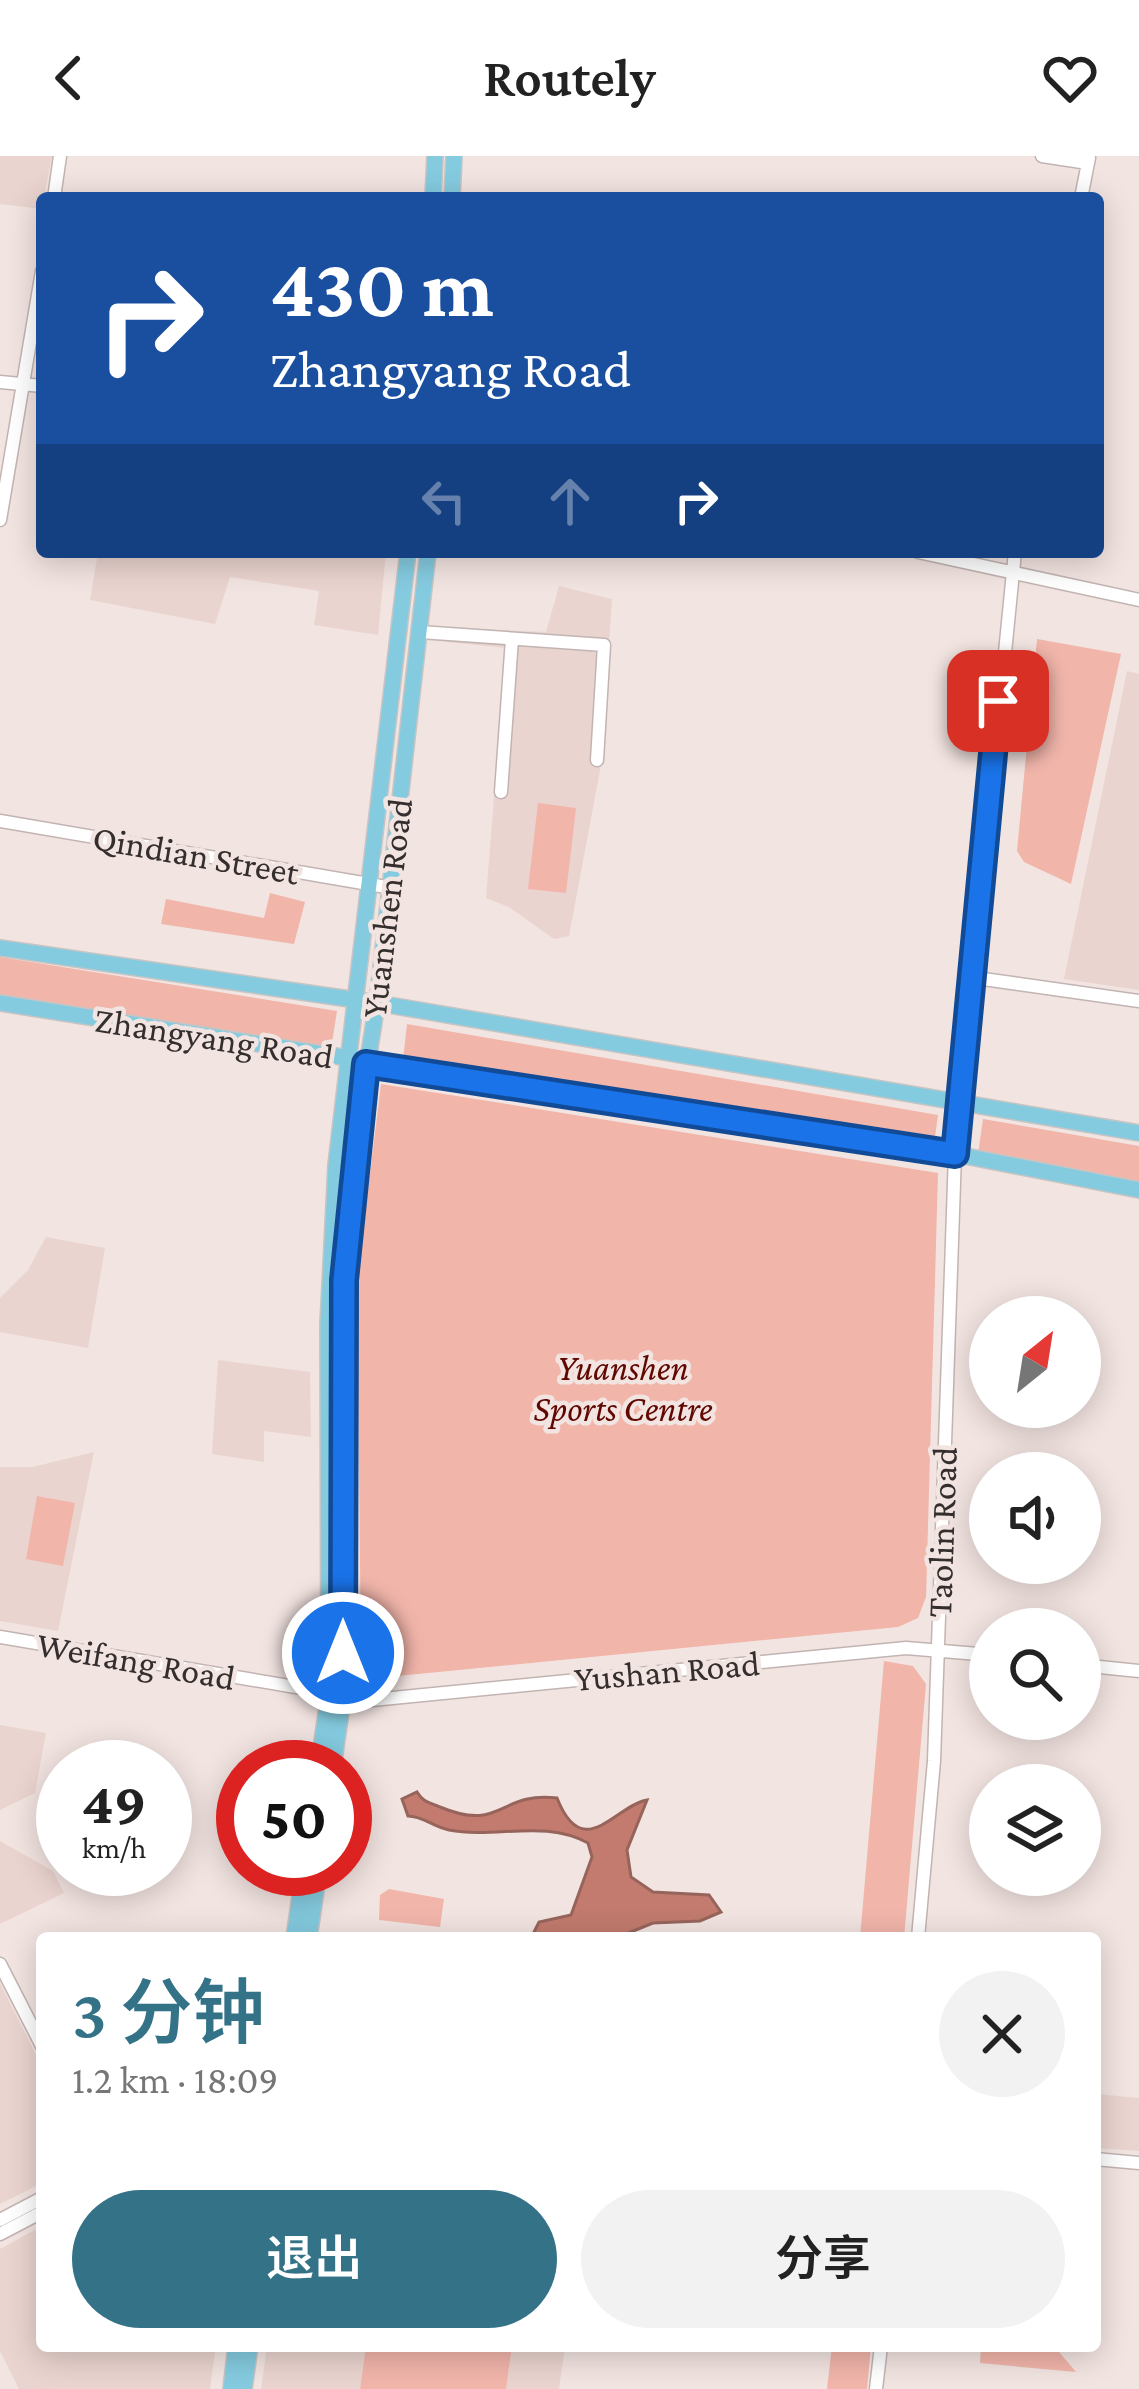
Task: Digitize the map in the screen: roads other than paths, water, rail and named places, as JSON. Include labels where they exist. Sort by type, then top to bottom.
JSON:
[{"type":"main road","points":[[433,192],[436,156]]},
{"type":"main road","points":[[452,192],[454,156]]},
{"type":"main road","name":"Yuanshen Road","points":[[334,1740],[344,1280],[358,1000],[407,558]]},
{"type":"main road","name":"Yuanshen Road","points":[[358,1062],[377,1003],[427,558]]},
{"type":"main road","name":"Zhangyang Road","points":[[0,948],[377,1003],[1139,1133]]},
{"type":"main road","name":"Zhangyang Road","points":[[0,1004],[955,1154],[1139,1190]]},
{"type":"main road","name":"Yuanshen Road","points":[[325,1740],[336,1696]]},
{"type":"main road","points":[[295,1932],[300,1896]]},
{"type":"main road","points":[[310,1932],[315,1896]]},
{"type":"main road","points":[[230,2389],[235,2352]]},
{"type":"main road","points":[[244,2389],[249,2352]]},
{"type":"street","points":[[54,192],[60,156]]},
{"type":"street","points":[[1042,156],[1089,159],[1082,192]]},
{"type":"street","points":[[0,520],[36,308]]},
{"type":"street","points":[[0,382],[36,385]]},
{"type":"street","points":[[951,558],[1139,600]]},
{"type":"street","name":"Taolin Road","points":[[918,1932],[938,1649],[955,1154],[1014,558]]},
{"type":"street","points":[[419,632],[604,645],[597,760]]},
{"type":"street","points":[[501,792],[512,640]]},
{"type":"street","name":"Qindian Street","points":[[0,821],[392,888]]},
{"type":"street","points":[[969,977],[1139,1001]]},
{"type":"street","name":"Weifang Road","points":[[0,1637],[336,1696]]},
{"type":"street","name":"Yushan Road","points":[[336,1696],[372,1700],[938,1649],[969,1653]]},
{"type":"street","points":[[1101,1667],[1139,1671]]},
{"type":"street","points":[[0,1964],[36,2034]]},
{"type":"street","points":[[1101,2160],[1139,2163]]},
{"type":"street","points":[[0,2220],[36,2201]]},
{"type":"street","points":[[0,2234],[36,2215]]},
{"type":"street","points":[[876,2389],[879,2352]]},
{"type":"park label","name":"Yuanshen Sports Centre","points":[[623,1388]]}]
